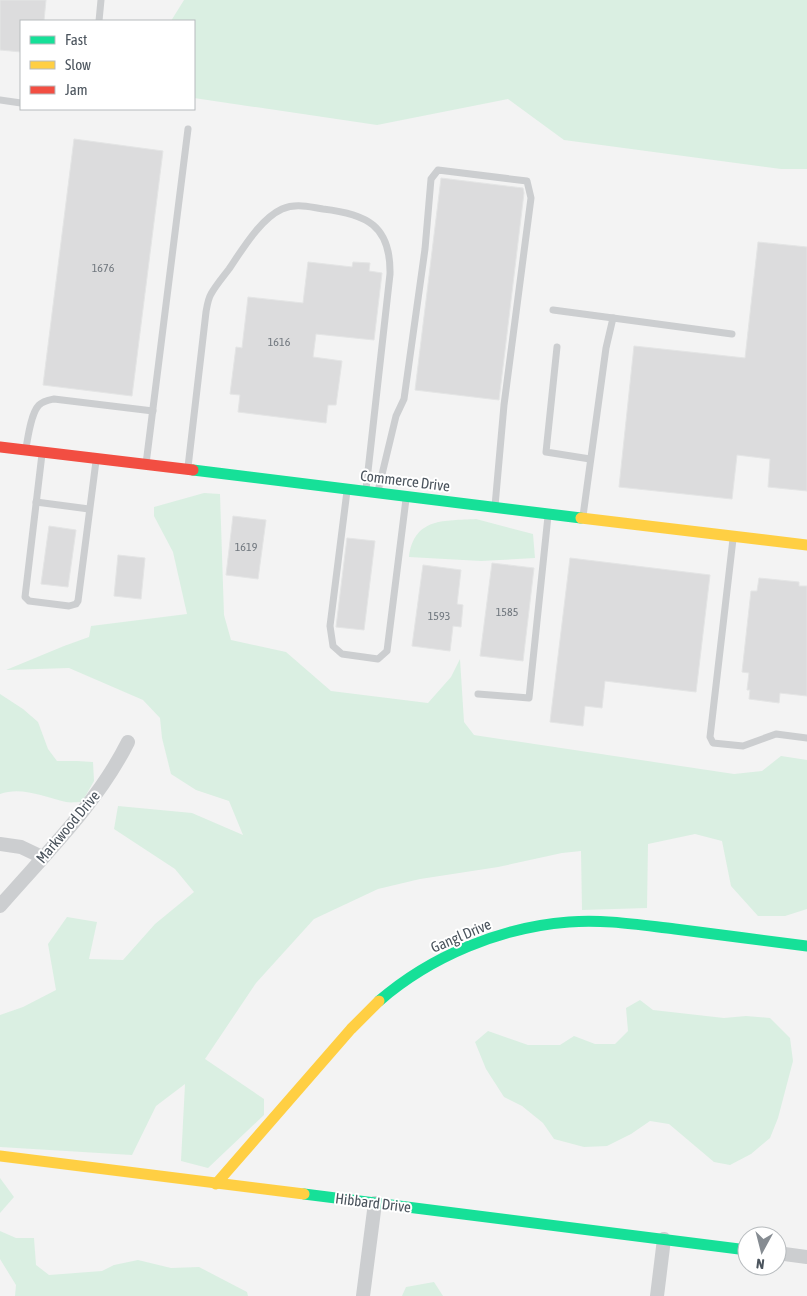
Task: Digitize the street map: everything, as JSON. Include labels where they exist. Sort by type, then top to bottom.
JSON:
[{"type":"street","name":"Commerce Drive","points":[[0,447],[807,545]]},
{"type":"street","name":"Markwood Drive","points":[[0,906],[97,794],[112,772],[128,742]]},
{"type":"street","points":[[0,844],[21,847],[42,857]]},
{"type":"street","name":"Gangl Drive","points":[[216,1184],[351,1029],[373,1007],[398,985],[421,970],[472,946],[523,930],[552,924],[589,922],[659,927],[807,946]]},
{"type":"street","name":"Hibbard Drive","points":[[0,1156],[737,1249]]},
{"type":"street","points":[[363,1296],[375,1203]]},
{"type":"street","points":[[657,1296],[664,1239]]},
{"type":"street","points":[[787,1254],[807,1257]]},
{"type":"lane","points":[[99,20],[101,0]]},
{"type":"lane","points":[[0,100],[20,103]]},
{"type":"lane","points":[[146,465],[188,129]]},
{"type":"lane","points":[[372,492],[396,416],[404,399],[425,249],[431,178],[438,170],[527,181],[531,198],[504,405],[495,507]]},
{"type":"lane","points":[[188,470],[206,312],[211,295],[255,232],[275,213],[292,206],[301,206],[348,212],[361,217],[380,232],[388,246],[390,274],[372,492]]},
{"type":"lane","points":[[553,310],[732,334]]},
{"type":"lane","points":[[582,517],[606,348],[613,318]]},
{"type":"lane","points":[[558,347],[546,452],[590,459]]},
{"type":"lane","points":[[25,450],[35,410],[39,404],[45,401],[54,399],[153,410]]},
{"type":"lane","points":[[42,452],[25,597],[29,601],[69,606],[76,604],[78,601],[97,459]]},
{"type":"lane","points":[[348,489],[330,626],[333,646],[342,654],[378,659],[387,651],[407,496]]},
{"type":"lane","points":[[36,502],[89,509]]},
{"type":"lane","points":[[478,694],[529,698],[548,513]]},
{"type":"lane","points":[[733,536],[710,737],[713,743],[743,746],[776,734],[807,738]]},
{"type":"green space","points":[[184,0],[807,0],[807,169],[781,169],[564,140],[508,99],[377,125],[195,98],[195,20],[172,20]]},
{"type":"green space","points":[[204,493],[220,494],[224,615],[231,640],[286,652],[331,691],[428,703],[451,677],[460,659],[464,722],[474,735],[734,774],[762,771],[781,756],[807,760],[807,909],[785,916],[758,916],[731,886],[722,841],[695,834],[648,844],[647,908],[582,910],[581,851],[562,853],[498,867],[420,879],[378,889],[314,919],[256,983],[205,1059],[264,1099],[264,1115],[208,1168],[181,1161],[185,1084],[156,1106],[132,1155],[0,1147],[0,1015],[23,1007],[56,990],[48,944],[67,917],[97,922],[89,959],[123,960],[155,924],[194,892],[175,869],[114,829],[118,806],[192,813],[243,835],[229,801],[196,790],[171,774],[162,738],[160,718],[143,700],[69,668],[6,670],[89,637],[91,626],[187,614],[173,552],[154,516],[154,507]]},
{"type":"green space","points":[[476,519],[533,534],[535,558],[481,561],[409,557],[417,534],[424,528],[442,521]]},
{"type":"green space","points":[[0,694],[23,709],[38,722],[48,749],[57,761],[93,762],[94,781],[82,802],[66,802],[16,791],[0,794]]},
{"type":"green space","points":[[640,1000],[653,1010],[724,1018],[746,1016],[770,1018],[790,1038],[793,1061],[778,1118],[770,1138],[751,1154],[730,1165],[714,1162],[669,1124],[650,1121],[631,1134],[607,1146],[584,1147],[554,1139],[543,1123],[522,1106],[504,1097],[486,1069],[475,1042],[488,1031],[528,1045],[560,1045],[574,1036],[595,1044],[615,1044],[628,1031],[626,1008]]},
{"type":"green space","points":[[0,1178],[14,1197],[0,1213]]},
{"type":"green space","points":[[0,1231],[16,1238],[34,1238],[36,1265],[49,1275],[102,1271],[114,1265],[138,1260],[171,1268],[199,1267],[247,1292],[248,1296],[15,1296],[16,1285],[0,1259]]},
{"type":"green space","points":[[434,1282],[443,1296],[402,1296],[406,1287]]},
{"type":"building","points":[[0,0],[46,0],[44,20],[20,20],[20,52],[0,50]]},
{"type":"building","points":[[74,139],[163,151],[132,396],[43,385]]},
{"type":"building","points":[[441,178],[523,188],[524,193],[499,400],[415,390]]},
{"type":"building","points":[[758,242],[807,247],[807,491],[768,487],[770,459],[737,455],[732,499],[619,487],[634,346],[745,358]]},
{"type":"building","points":[[308,262],[352,267],[353,262],[370,263],[369,271],[382,273],[374,340],[316,334],[313,357],[342,361],[336,405],[328,405],[326,423],[238,412],[240,395],[230,394],[236,347],[242,348],[248,297],[303,303]]},
{"type":"building","points":[[233,516],[266,520],[258,579],[226,575]]},
{"type":"building","points":[[49,526],[76,530],[68,587],[41,584]]},
{"type":"building","points":[[347,538],[375,541],[364,630],[336,627]]},
{"type":"building","points":[[118,555],[145,558],[141,599],[114,596]]},
{"type":"building","points":[[570,558],[710,575],[696,692],[605,681],[602,708],[585,706],[583,726],[550,722]]},
{"type":"building","points":[[492,563],[534,568],[523,661],[480,656]]},
{"type":"building","points":[[423,565],[461,570],[457,604],[463,605],[461,627],[453,626],[450,651],[412,646]]},
{"type":"building","points":[[759,578],[799,582],[799,586],[807,586],[807,696],[780,693],[779,703],[749,699],[750,690],[747,690],[749,673],[742,672],[751,591],[757,591]]},
{"type":"traffic: fast","points":[[193,470],[581,518]]},
{"type":"traffic: fast","points":[[379,1001],[421,970],[468,946],[493,937],[543,925],[582,921],[622,923],[807,946]]},
{"type":"traffic: fast","points":[[304,1194],[737,1249]]},
{"type":"traffic: slow","points":[[581,518],[807,545]]},
{"type":"traffic: slow","points":[[216,1184],[351,1029],[379,1001]]},
{"type":"traffic: slow","points":[[0,1156],[304,1194]]},
{"type":"traffic: jam","points":[[0,447],[193,470]]}]
